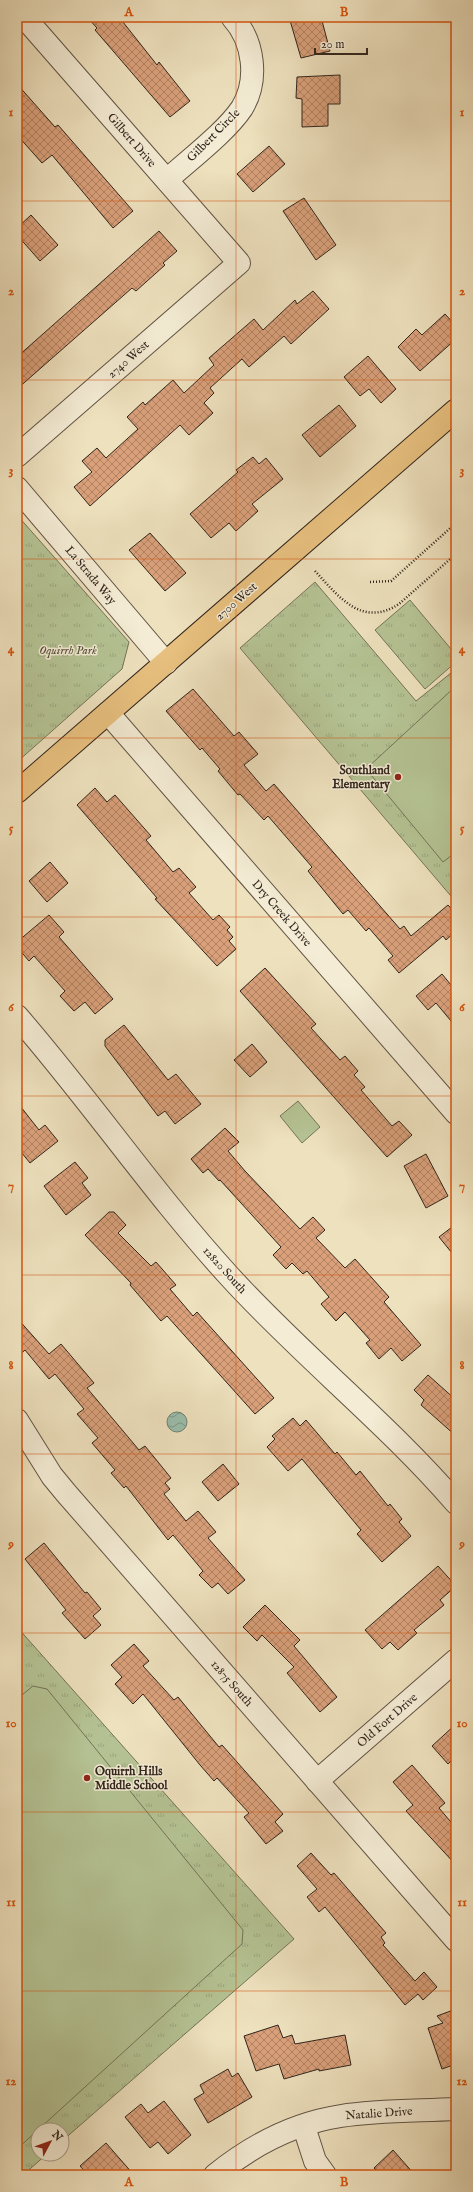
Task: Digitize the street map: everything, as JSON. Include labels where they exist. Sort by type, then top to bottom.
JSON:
[{"type":"main road","name":"2700 West","points":[[17,792],[456,410]]},
{"type":"street","name":"Gilbert Drive","points":[[24,17],[240,263]]},
{"type":"street","name":"Gilbert Circle","points":[[166,180],[227,125],[242,107],[248,93],[252,63],[248,41],[232,17]]},
{"type":"street","name":"2740 West","points":[[17,456],[240,263]]},
{"type":"street","name":"La Strada Way","points":[[17,488],[166,662]]},
{"type":"street","name":"Dry Creek Drive","points":[[108,713],[456,1113]]},
{"type":"street","name":"12820 South","points":[[17,1016],[55,1060],[184,1223],[230,1277],[418,1461],[456,1503]]},
{"type":"street","name":"12875 South","points":[[17,1420],[52,1476],[66,1493],[456,1940]]},
{"type":"street","name":"Old Fort Drive","points":[[317,1781],[456,1660]]},
{"type":"street","name":"Natalie Drive","points":[[215,2175],[247,2151],[268,2140],[339,2116],[456,2108]]},
{"type":"street","points":[[304,2127],[314,2161],[325,2175]]},
{"type":"path","points":[[370,582],[391,581],[456,523]]},
{"type":"path","points":[[315,571],[339,597],[351,607],[363,612],[377,612],[389,610],[399,604],[456,554]]},
{"type":"green space","name":"Oquirrh Park","points":[[17,515],[129,642],[122,669],[17,762]]},
{"type":"green space","points":[[315,582],[416,701],[456,669],[456,902],[240,648]]},
{"type":"green space","points":[[410,600],[456,655],[456,662],[425,689],[375,630]]},
{"type":"green space","points":[[456,686],[456,852],[443,862],[366,769]]},
{"type":"green space","points":[[298,1101],[320,1127],[302,1143],[280,1116]]},
{"type":"green space","name":"Oquirrh Hills Middle School","points":[[17,1627],[294,1939],[70,2134],[70,2122],[30,2122],[30,2162],[38,2162],[23,2175],[17,2175]]},
{"type":"green space","name":"Oquirrh Hills Middle School","points":[[33,1686],[47,1689],[243,1930],[242,1944],[47,2122],[30,2122],[30,2137],[17,2149],[17,1699]]},
{"type":"water","points":[[177,1412],[184,1415],[187,1422],[184,1429],[177,1432],[170,1429],[167,1422],[170,1415]]},
{"type":"building","points":[[87,17],[119,17],[157,65],[159,62],[190,101],[170,117],[95,30],[97,28]]},
{"type":"building","points":[[289,17],[321,17],[330,51],[301,58]]},
{"type":"building","points":[[340,75],[340,104],[328,104],[328,126],[302,127],[302,99],[296,98],[297,77]]},
{"type":"building","points":[[17,84],[55,127],[58,125],[133,211],[113,228],[52,155],[42,163],[17,135]]},
{"type":"building","points":[[269,146],[285,164],[253,192],[237,174]]},
{"type":"building","points":[[304,198],[336,245],[316,260],[283,211]]},
{"type":"building","points":[[31,215],[58,245],[40,261],[17,235],[17,228]]},
{"type":"building","points":[[159,231],[177,251],[163,263],[165,265],[136,291],[132,288],[17,389],[17,357]]},
{"type":"building","points":[[313,291],[329,309],[291,344],[284,336],[249,367],[242,359],[210,388],[214,393],[204,403],[213,413],[189,435],[180,425],[90,506],[74,487],[92,472],[82,461],[97,448],[106,458],[138,429],[127,417],[143,402],[145,405],[173,380],[184,393],[214,365],[209,358],[254,319],[263,330],[295,300],[297,304]]},
{"type":"building","points":[[445,314],[456,326],[456,339],[420,371],[398,347],[416,329],[422,335]]},
{"type":"building","points":[[368,356],[396,389],[381,403],[369,389],[360,396],[344,377]]},
{"type":"building","points":[[339,405],[356,426],[320,457],[302,435]]},
{"type":"building","points":[[253,457],[259,464],[266,458],[283,479],[252,504],[258,511],[236,531],[229,523],[211,538],[190,514],[238,472],[236,470]]},
{"type":"building","points":[[150,533],[186,573],[165,591],[129,550]]},
{"type":"building","points":[[193,689],[234,736],[239,732],[258,754],[244,765],[266,791],[274,784],[400,929],[404,926],[411,936],[448,905],[456,914],[456,931],[446,940],[443,936],[399,973],[388,960],[393,956],[369,928],[366,931],[348,910],[343,914],[308,871],[312,867],[268,816],[264,820],[240,794],[238,795],[218,771],[220,769],[202,748],[200,750],[166,711]]},
{"type":"building","points":[[95,788],[107,802],[115,795],[151,836],[146,840],[173,872],[179,868],[196,887],[189,893],[213,920],[219,915],[230,927],[227,930],[233,937],[229,941],[236,949],[217,966],[155,899],[157,898],[77,805]]},
{"type":"building","points":[[50,862],[68,883],[47,902],[29,881]]},
{"type":"building","points":[[49,915],[64,932],[59,937],[113,999],[95,1014],[85,1002],[74,1011],[60,996],[65,991],[34,956],[29,961],[17,947],[17,942]]},
{"type":"building","points":[[265,968],[316,1024],[311,1028],[340,1060],[345,1056],[358,1071],[354,1075],[365,1087],[361,1090],[392,1126],[399,1121],[412,1135],[387,1157],[240,991]]},
{"type":"building","points":[[442,974],[456,991],[456,1027],[436,1003],[428,1010],[416,996]]},
{"type":"building","points":[[124,1025],[168,1080],[176,1074],[201,1104],[175,1124],[165,1111],[158,1116],[105,1046],[105,1040]]},
{"type":"building","points":[[252,1044],[267,1062],[250,1077],[234,1060]]},
{"type":"building","points":[[17,1102],[39,1130],[45,1125],[58,1141],[30,1163],[17,1147]]},
{"type":"building","points":[[225,1128],[239,1142],[228,1151],[300,1229],[313,1217],[325,1230],[316,1238],[345,1268],[355,1259],[389,1297],[384,1302],[421,1345],[402,1361],[391,1348],[379,1359],[366,1343],[370,1340],[345,1312],[336,1321],[321,1304],[329,1297],[307,1271],[303,1274],[292,1263],[286,1269],[273,1255],[281,1247],[220,1180],[219,1181],[208,1169],[203,1173],[191,1159]]},
{"type":"building","points":[[426,1154],[448,1196],[426,1208],[404,1166]]},
{"type":"building","points":[[75,1162],[88,1178],[82,1183],[91,1195],[66,1215],[44,1186]]},
{"type":"building","points":[[109,1212],[114,1212],[126,1225],[118,1233],[151,1266],[156,1262],[176,1285],[170,1289],[193,1316],[197,1312],[274,1398],[255,1414],[167,1316],[161,1321],[130,1285],[131,1283],[85,1235]]},
{"type":"building","points":[[456,1224],[456,1258],[439,1237]]},
{"type":"building","points":[[17,1318],[49,1354],[61,1344],[94,1383],[87,1388],[139,1450],[145,1446],[171,1478],[165,1483],[170,1489],[164,1494],[186,1521],[198,1511],[216,1532],[208,1538],[245,1580],[228,1594],[218,1583],[212,1588],[199,1575],[203,1571],[173,1535],[168,1540],[126,1486],[124,1488],[111,1473],[115,1470],[92,1443],[98,1438],[77,1414],[84,1409],[55,1374],[49,1379],[25,1350],[17,1357]]},
{"type":"building","points":[[428,1375],[456,1400],[456,1436],[421,1405],[424,1400],[414,1390]]},
{"type":"building","points":[[293,1418],[300,1426],[306,1420],[335,1454],[337,1452],[356,1475],[360,1471],[388,1506],[390,1504],[402,1519],[399,1522],[411,1536],[382,1562],[357,1534],[361,1530],[302,1459],[288,1471],[267,1447],[275,1439],[272,1436]]},
{"type":"building","points":[[223,1464],[239,1484],[218,1501],[202,1482]]},
{"type":"building","points":[[44,1543],[85,1593],[87,1592],[101,1609],[93,1616],[101,1625],[85,1639],[62,1613],[66,1610],[25,1559]]},
{"type":"building","points":[[438,1566],[456,1586],[440,1600],[444,1605],[414,1630],[417,1633],[398,1650],[390,1642],[382,1649],[365,1630]]},
{"type":"building","points":[[265,1605],[300,1640],[294,1646],[337,1697],[320,1712],[287,1673],[294,1667],[262,1635],[257,1641],[243,1627]]},
{"type":"building","points":[[134,1644],[149,1661],[143,1666],[174,1700],[178,1697],[219,1747],[222,1745],[283,1814],[275,1822],[283,1831],[266,1844],[244,1817],[249,1813],[217,1778],[214,1781],[143,1694],[133,1704],[115,1684],[122,1677],[111,1665]]},
{"type":"building","points":[[456,1724],[456,1756],[448,1764],[432,1746]]},
{"type":"building","points":[[412,1765],[445,1803],[439,1808],[456,1828],[456,1865],[406,1811],[413,1805],[393,1782]]},
{"type":"building","points":[[311,1853],[331,1875],[334,1873],[386,1933],[381,1937],[385,1943],[383,1945],[415,1981],[424,1972],[437,1987],[423,2000],[418,1994],[405,2005],[325,1907],[319,1912],[307,1897],[317,1889],[297,1866]]},
{"type":"building","points":[[456,2009],[456,2064],[442,2069],[428,2028],[443,2023],[437,2016]]},
{"type":"building","points":[[278,2025],[283,2038],[292,2035],[295,2044],[345,2035],[351,2065],[319,2071],[319,2069],[284,2079],[279,2064],[256,2071],[244,2036]]},
{"type":"building","points":[[228,2069],[232,2077],[238,2073],[252,2097],[208,2123],[194,2099],[204,2093],[200,2085]]},
{"type":"building","points":[[164,2101],[191,2135],[168,2154],[158,2142],[150,2148],[125,2117],[141,2104],[148,2113]]},
{"type":"building","points":[[106,2143],[134,2175],[88,2175],[80,2166]]},
{"type":"building","points":[[393,2150],[415,2175],[380,2175],[374,2168]]},
{"type":"place","name":"Southland Elementary","points":[[398,777]]},
{"type":"place","name":"Oquirrh Hills Middle School","points":[[87,1778]]}]
